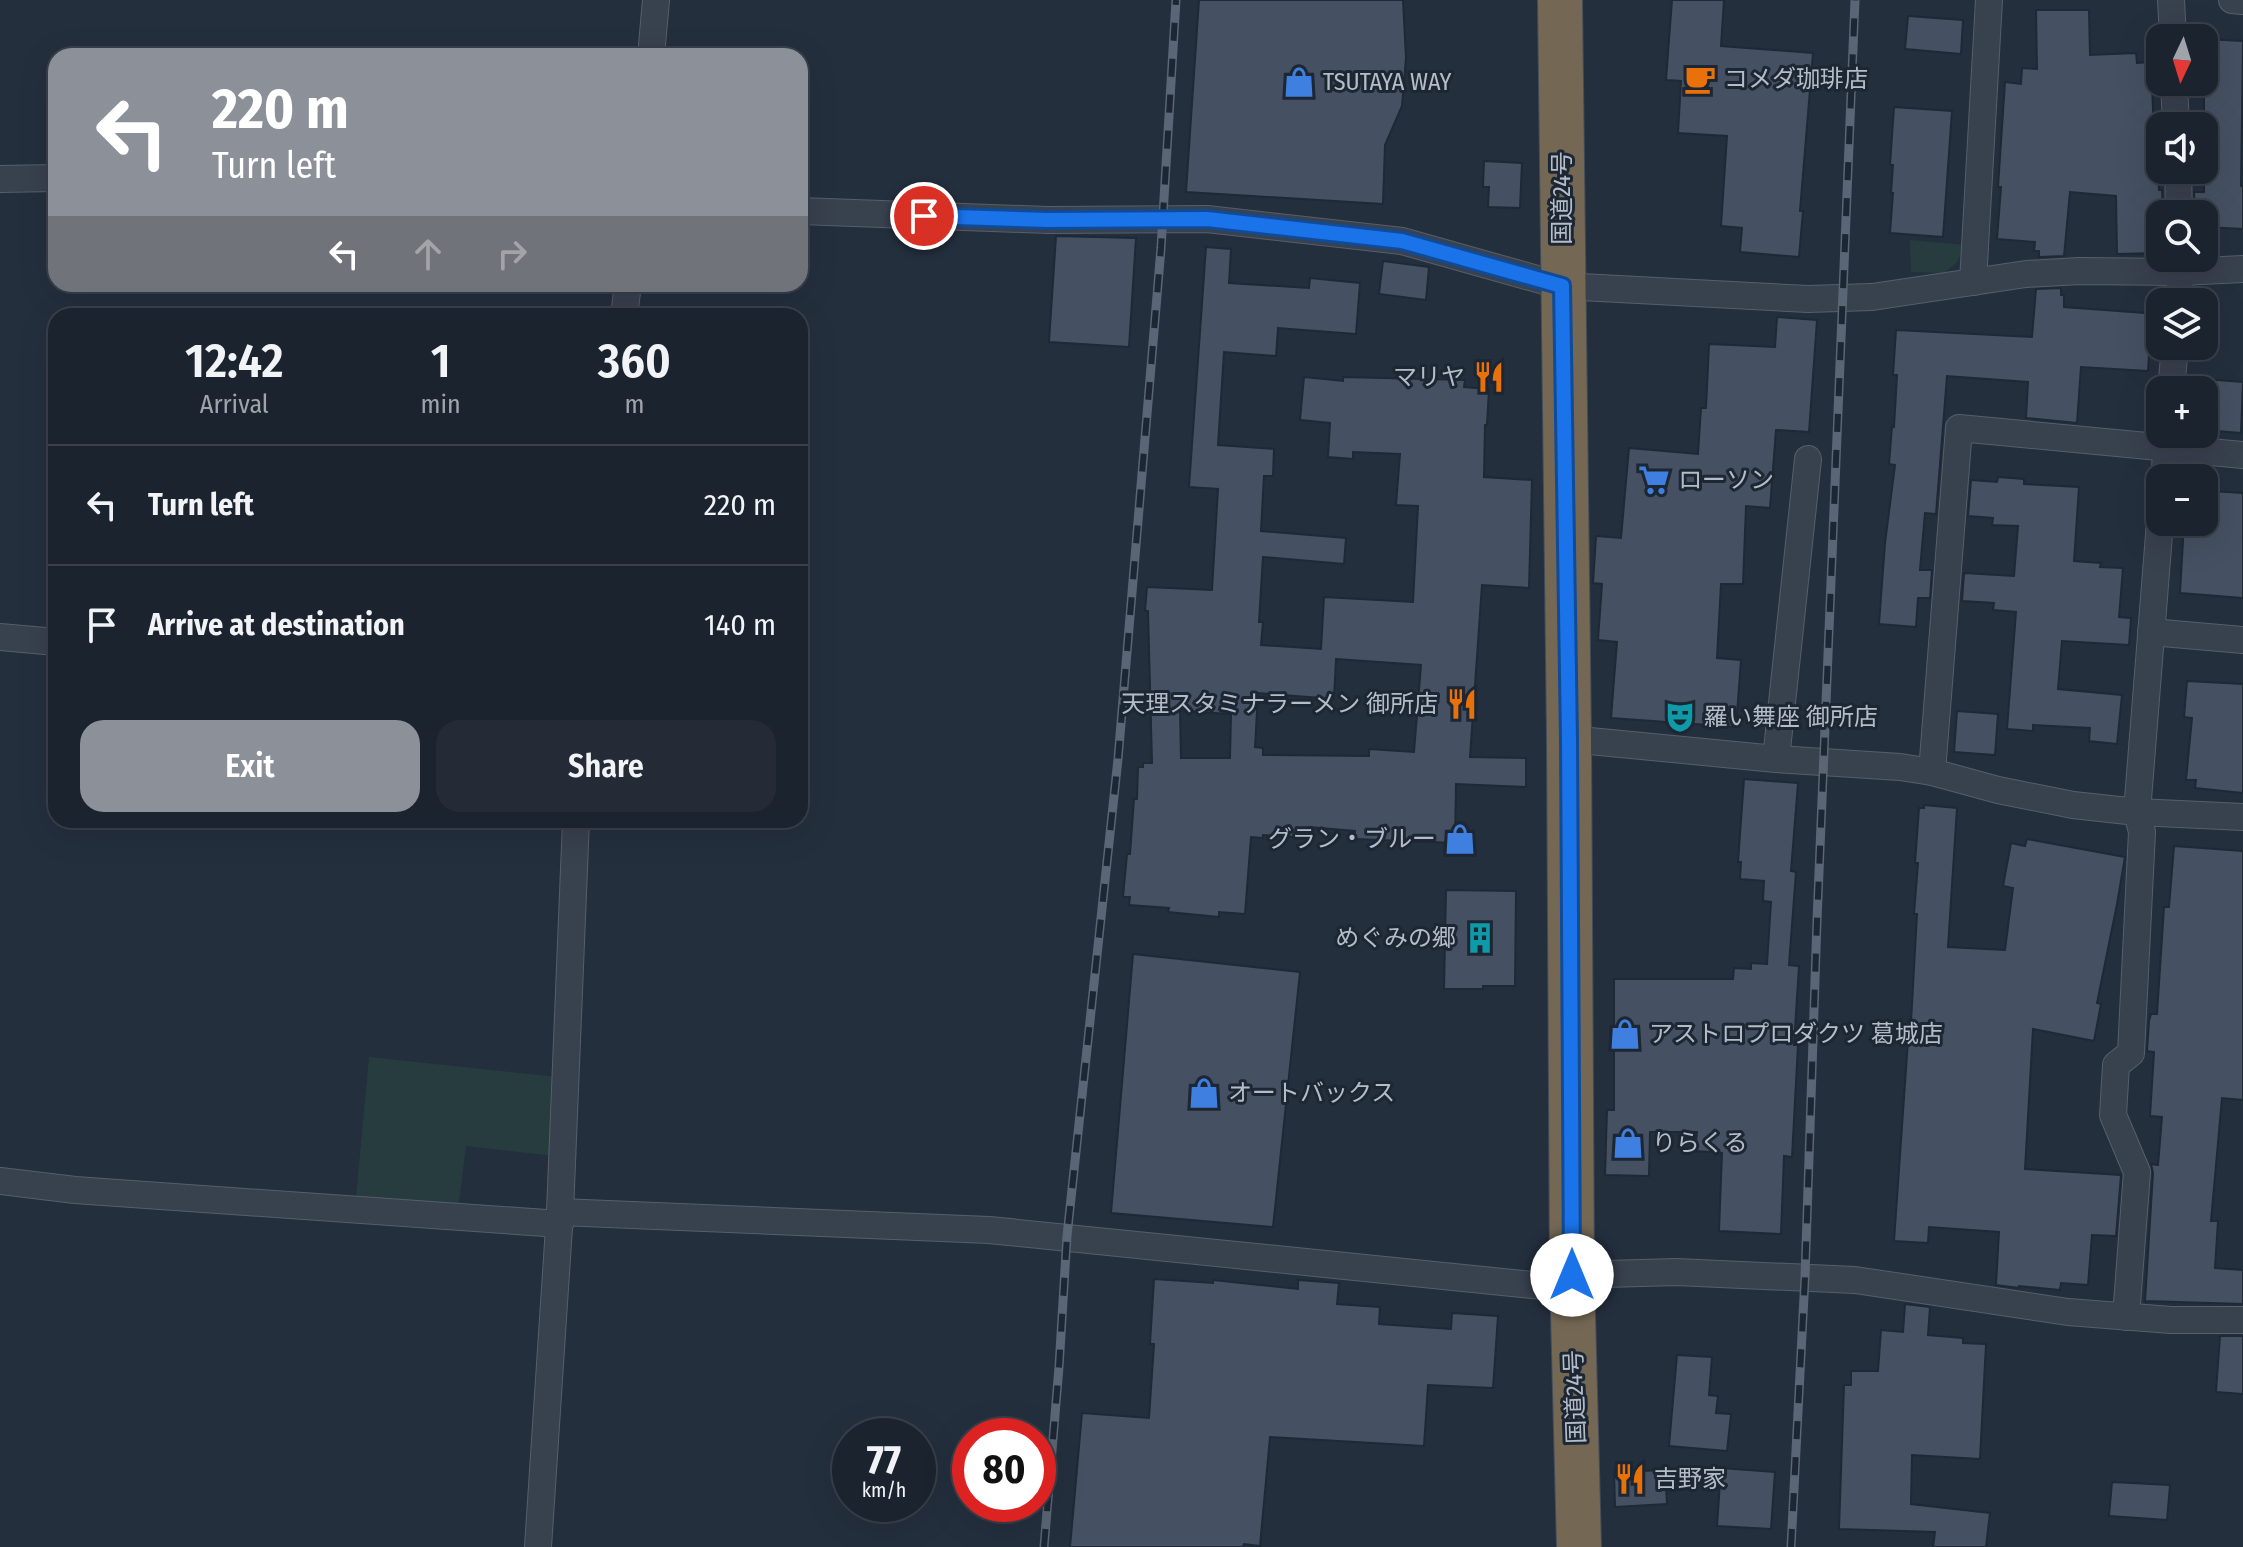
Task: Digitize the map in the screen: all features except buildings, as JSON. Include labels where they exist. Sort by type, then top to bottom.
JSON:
[{"type":"highway","name":"国道24号","points":[[1560,0],[1572,1282],[1579,1547]]},
{"type":"street","points":[[652,48],[656,0]]},
{"type":"street","points":[[1973,282],[1989,0]]},
{"type":"street","points":[[2171,0],[2172,24]]},
{"type":"street","points":[[2232,0],[2243,1]]},
{"type":"street","points":[[0,179],[48,178]]},
{"type":"street","points":[[808,211],[1048,220],[1207,219],[1402,241],[1562,286],[1843,299],[2026,274],[2146,267]]},
{"type":"street","points":[[2218,267],[2243,269]]},
{"type":"street","points":[[1932,772],[1959,428],[2146,439]]},
{"type":"street","points":[[2208,448],[2243,455]]},
{"type":"street","points":[[1776,759],[1808,459]]},
{"type":"street","points":[[2126,1317],[2137,1172],[2113,1115],[2116,1065],[2131,1053],[2142,832],[2137,812],[2159,536]]},
{"type":"street","points":[[2151,632],[2243,640]]},
{"type":"street","points":[[0,637],[48,641]]},
{"type":"street","points":[[1569,739],[1776,759],[1900,767],[2073,805],[2137,812],[2243,817]]},
{"type":"street","points":[[538,1547],[560,1218],[576,828]]},
{"type":"street","points":[[0,1181],[75,1190],[560,1218],[989,1230],[1572,1282],[1676,1272],[1855,1280],[2068,1312],[2243,1320]]},
{"type":"green space","points":[[1910,240],[1965,245],[1957,262],[1944,273],[1911,272]]},
{"type":"green space","points":[[369,1057],[566,1078],[563,1157],[466,1146],[457,1217],[355,1208]]},
{"type":"railway","points":[[1044,1547],[1067,1236],[1118,759],[1161,248],[1176,0]]},
{"type":"railway","points":[[1791,1547],[1805,1277],[1855,0]]},
{"type":"place","name":"コメダ珈琲店","points":[[1700,79]]},
{"type":"place","name":"TSUTAYA WAY","points":[[1299,82]]},
{"type":"place","name":"マリヤ","points":[[1489,377]]},
{"type":"place","name":"ローソン","points":[[1654,480]]},
{"type":"place","name":"天理スタミナラーメン 御所店","points":[[1462,704]]},
{"type":"place","name":"羅い舞座 御所店","points":[[1680,717]]},
{"type":"place","name":"グラン・ブルー","points":[[1460,839]]},
{"type":"place","name":"めぐみの郷","points":[[1480,938]]},
{"type":"place","name":"アストロプロダクツ 葛城店","points":[[1625,1034]]},
{"type":"place","name":"オートバックス","points":[[1204,1093]]},
{"type":"place","name":"りらくる","points":[[1628,1143]]},
{"type":"place","name":"吉野家","points":[[1630,1479]]},
{"type":"route","points":[[924,216],[1048,220],[1207,219],[1402,241],[1562,286],[1569,739],[1572,1275]]}]
